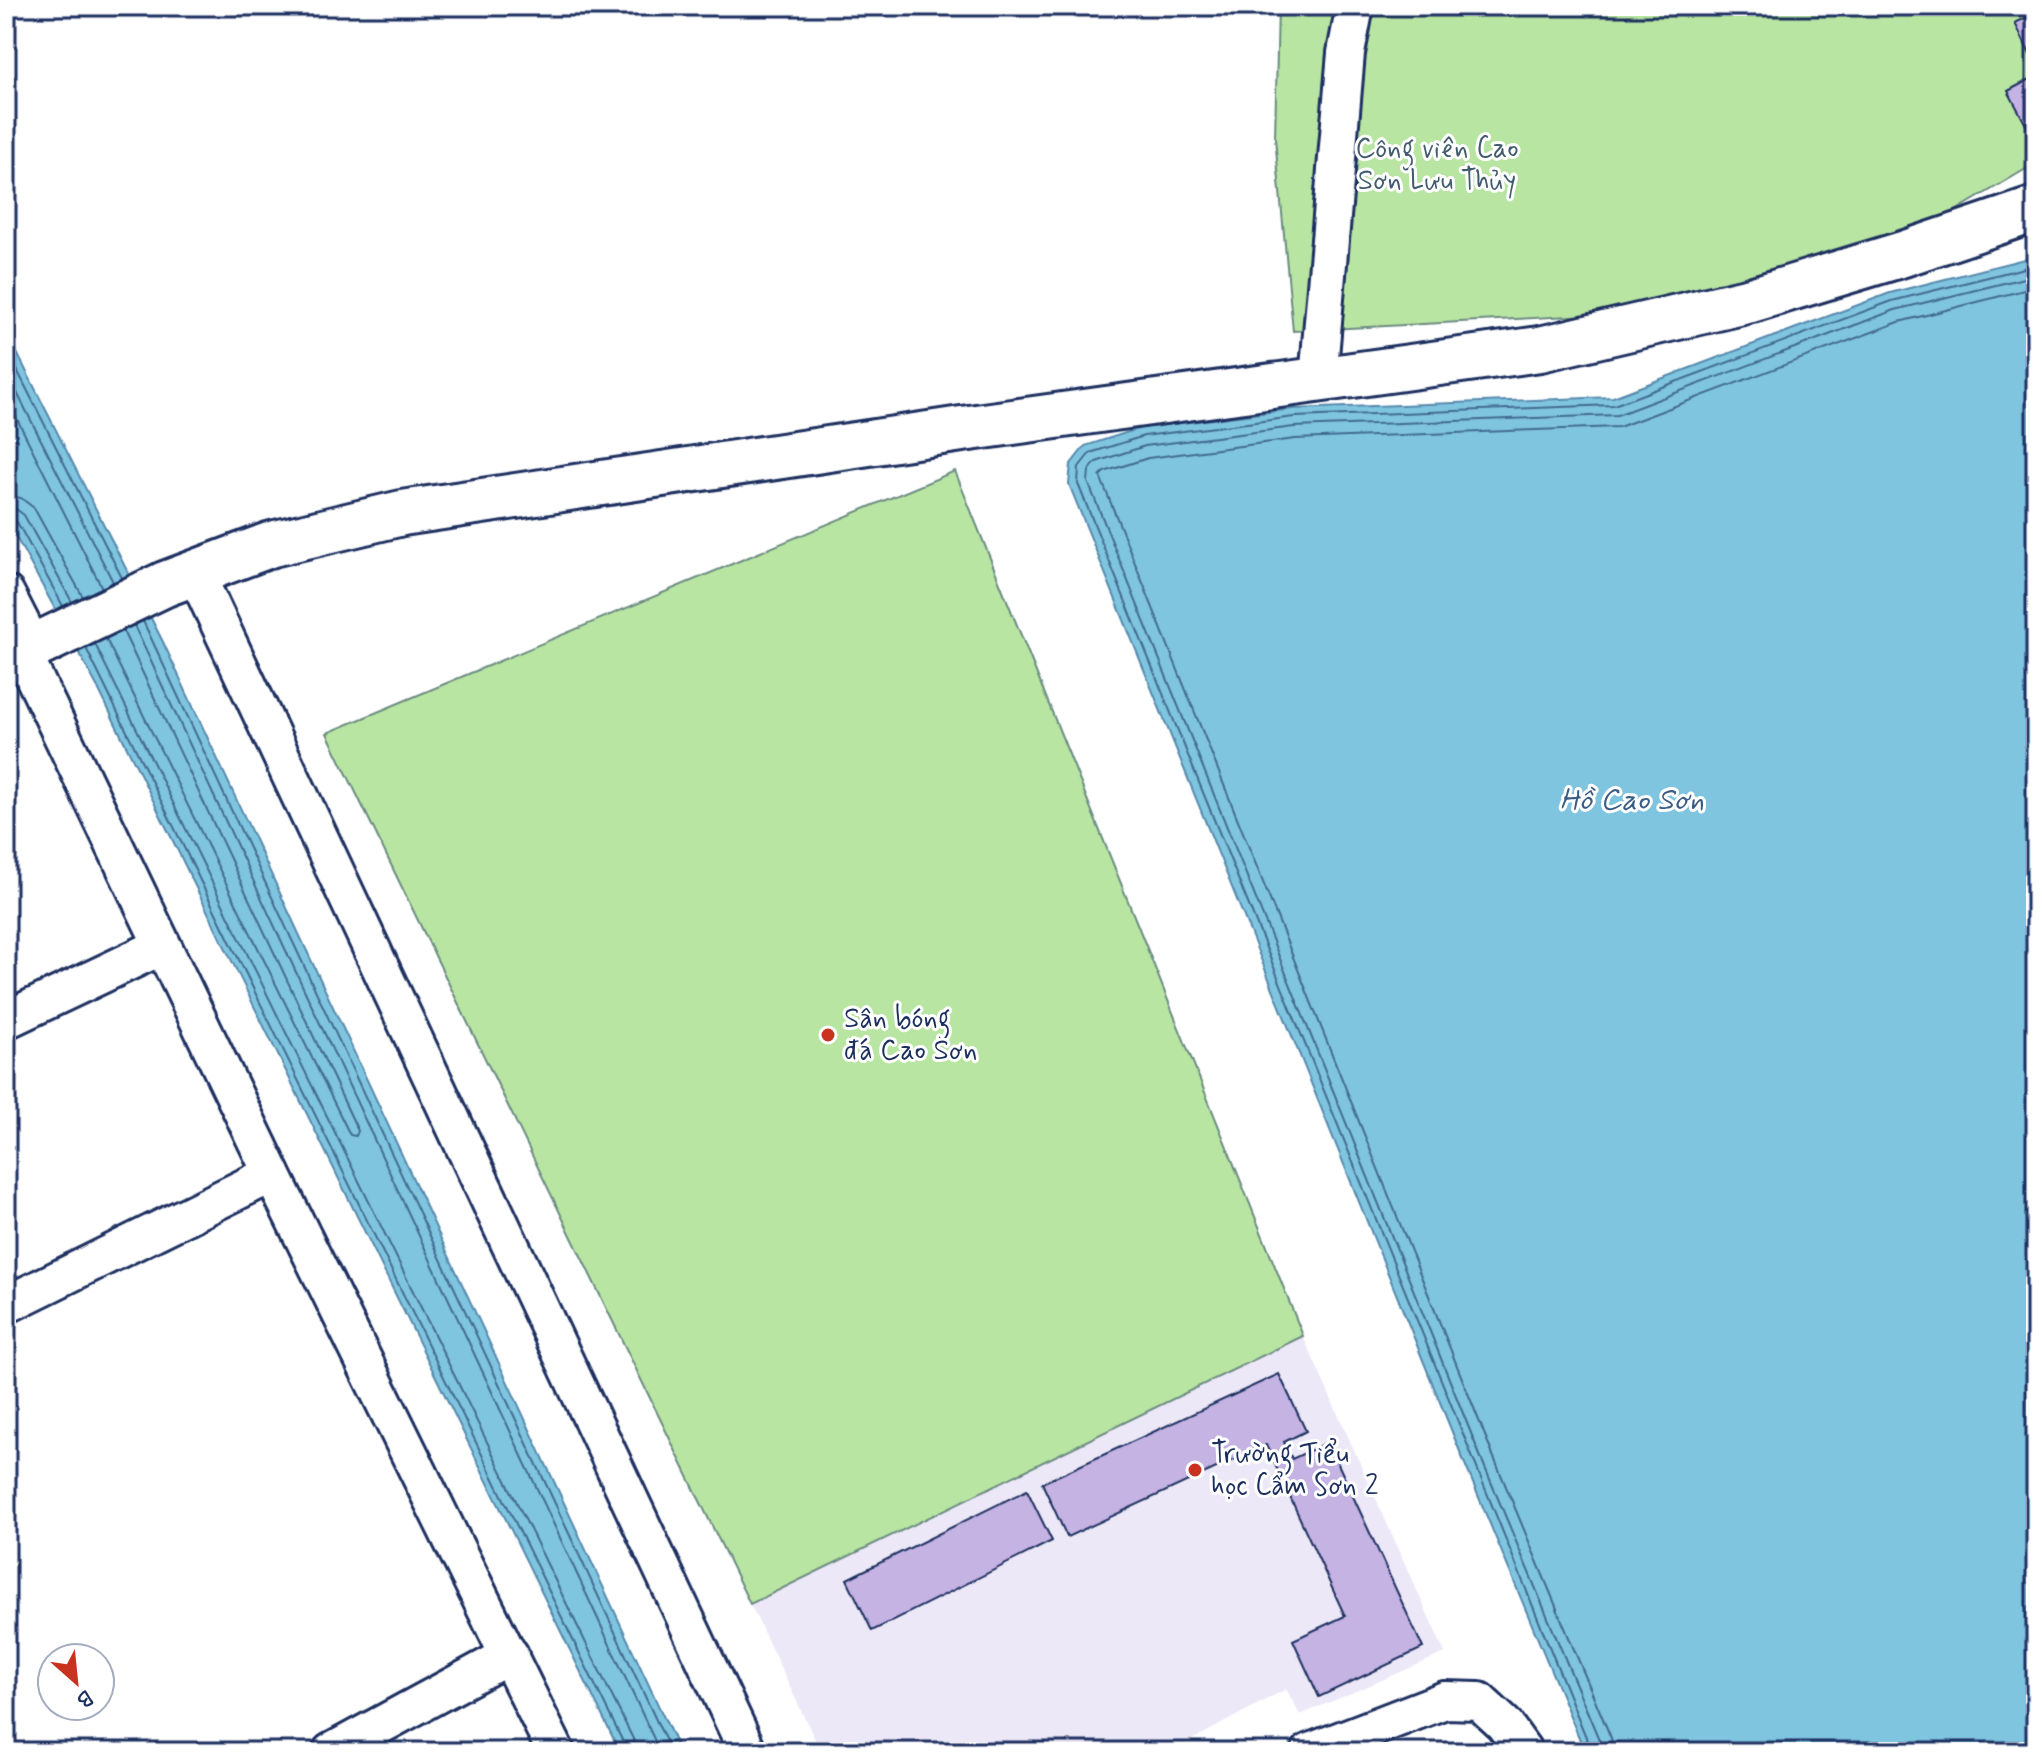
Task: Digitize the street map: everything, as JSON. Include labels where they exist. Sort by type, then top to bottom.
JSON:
[{"type":"street","points":[[1318,380],[1346,53],[1355,6]]},
{"type":"street","points":[[28,649],[180,579],[272,544],[402,513],[962,429],[1540,349],[1751,300],[2036,209]]},
{"type":"street","points":[[180,579],[748,1752]]},
{"type":"street","points":[[6,594],[162,946],[556,1752]]},
{"type":"street","points":[[6,1020],[162,946]]},
{"type":"street","points":[[6,1305],[272,1174]]},
{"type":"street","points":[[331,1752],[510,1655]]},
{"type":"street","points":[[1310,1752],[1445,1700],[1479,1701],[1504,1724],[1524,1752]]},
{"type":"shaded area","name":"Trường Tiểu học Cẩm Sơn 2","points":[[1303,1336],[1445,1653],[1300,1715],[1286,1689],[1165,1752],[821,1752],[750,1604]]},
{"type":"green space","name":"Công viên Cao Sơn Lưu Thủy","points":[[1278,6],[2036,6],[2036,163],[1896,246],[1667,300],[1589,315],[1293,331],[1275,138]]},
{"type":"green space","name":"Sân bóng đá Cao Sơn","points":[[955,471],[1303,1336],[750,1604],[327,733]]},
{"type":"water","name":"Hồ Cao Sơn","points":[[2036,256],[2036,1752],[1585,1752],[1465,1464],[1069,484],[1071,464],[1085,446],[1141,428],[1293,409],[1613,397],[1890,293]]},
{"type":"water","points":[[6,331],[163,642],[680,1752],[620,1752],[97,686],[6,519]]},
{"type":"building","points":[[2036,13],[2036,62],[2034,63],[2015,23]]},
{"type":"building","points":[[2036,76],[2036,139],[2034,140],[2008,91]]},
{"type":"building","points":[[1279,1374],[1306,1431],[1284,1442],[1292,1459],[1328,1442],[1423,1648],[1319,1697],[1293,1640],[1345,1616],[1266,1445],[1067,1537],[1042,1483]]},
{"type":"building","points":[[1027,1490],[1052,1541],[872,1631],[847,1579]]},
{"type":"place","name":"Sân bóng đá Cao Sơn","points":[[828,1035]]},
{"type":"place","name":"Trường Tiểu học Cẩm Sơn 2","points":[[1195,1470]]}]
